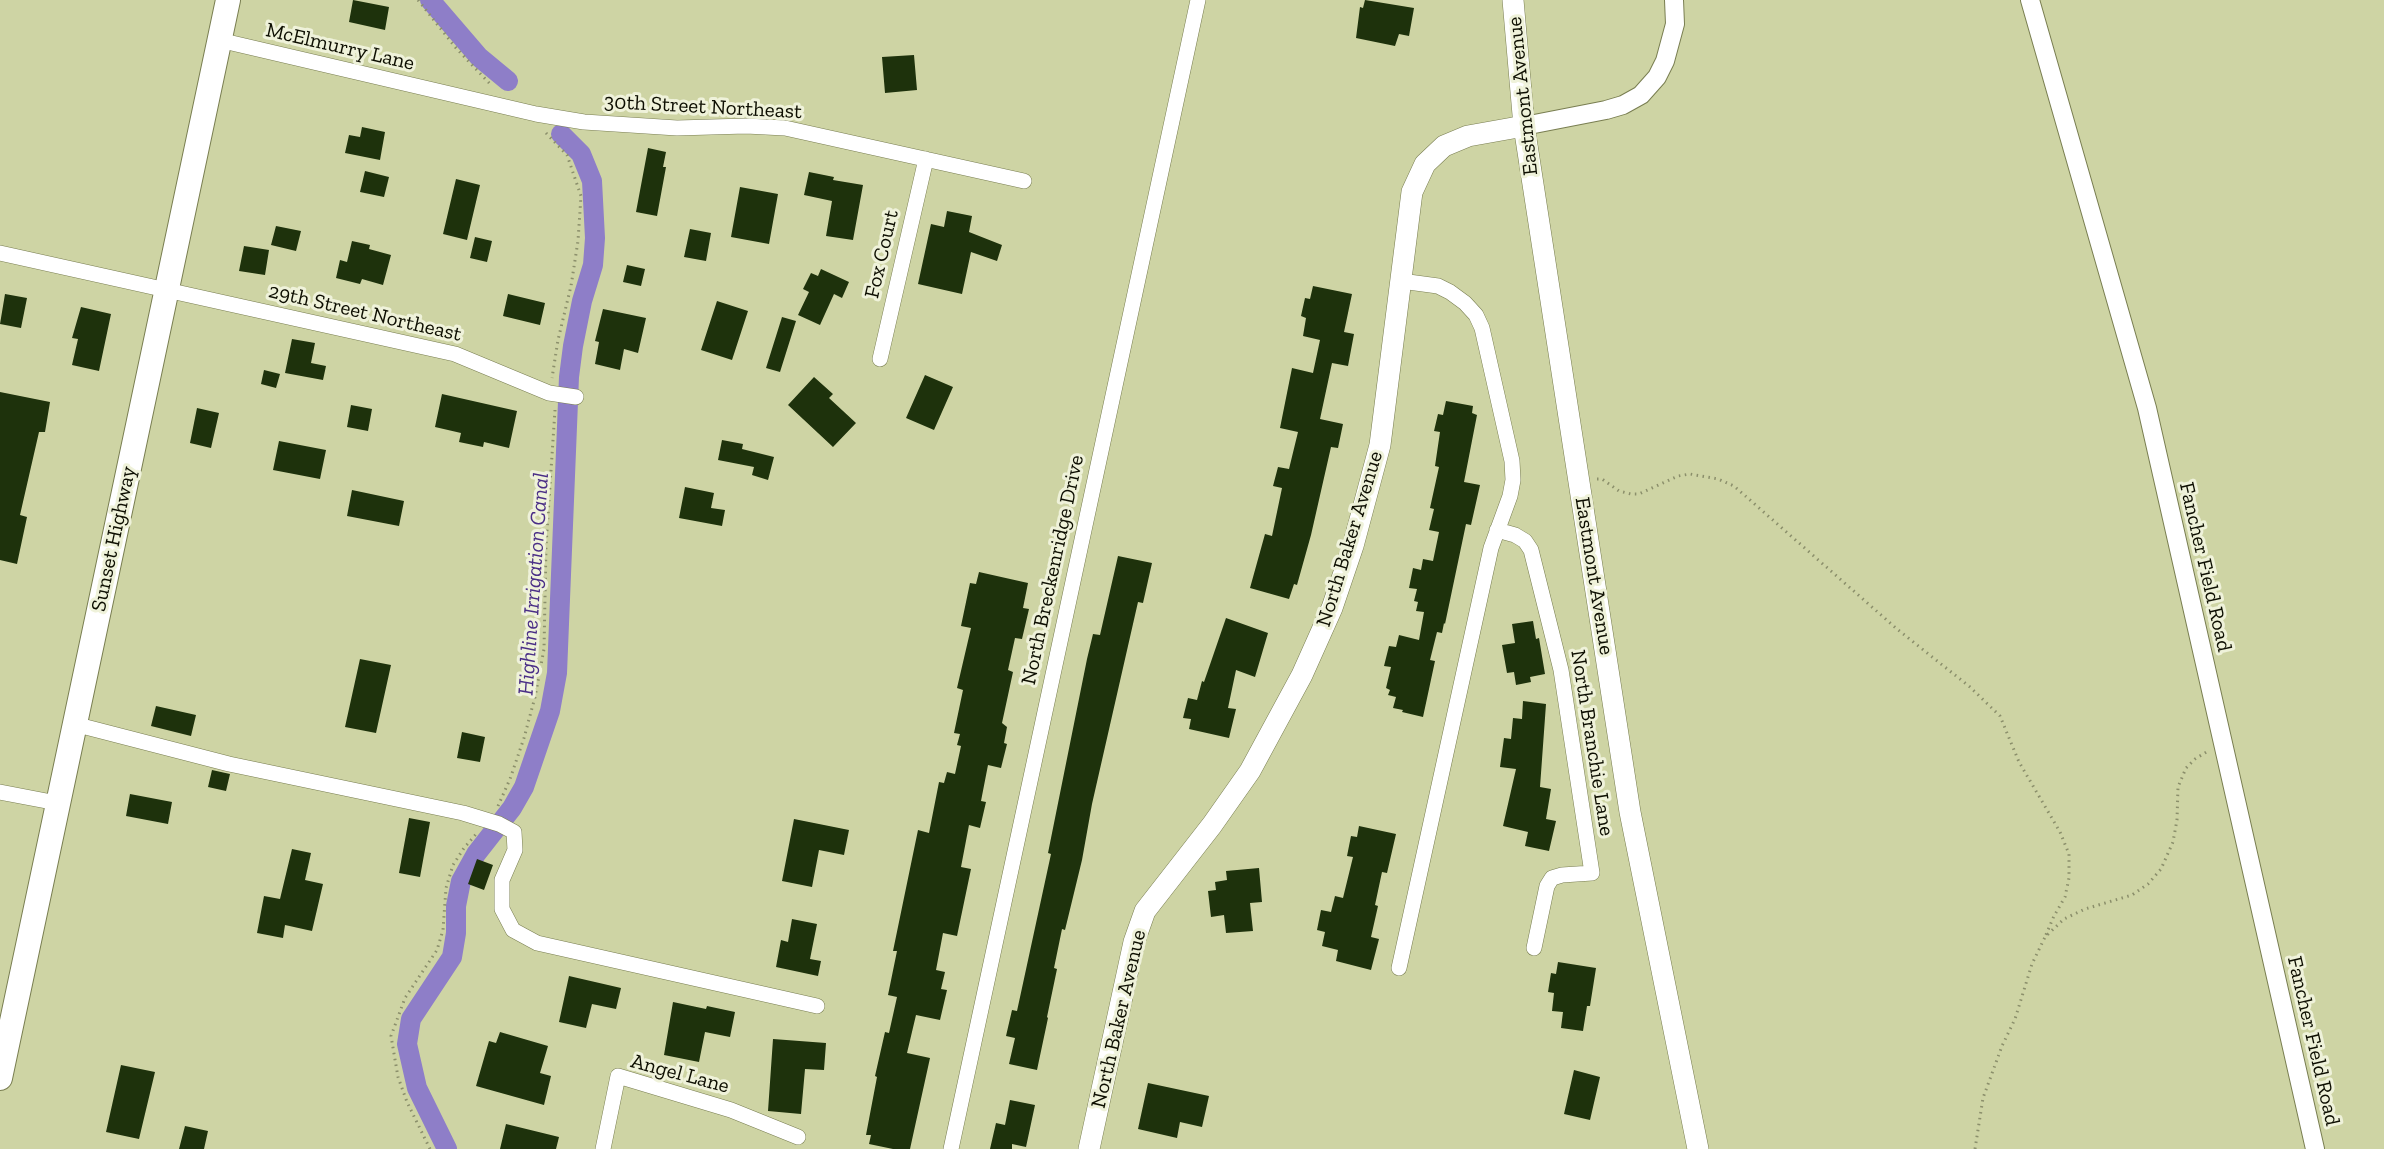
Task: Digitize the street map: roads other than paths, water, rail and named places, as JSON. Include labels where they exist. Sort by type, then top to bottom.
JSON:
[{"type":"highway","name":"Sunset Highway","points":[[0,1078],[228,0]]},
{"type":"main road","name":"Eastmont Avenue","points":[[1513,0],[1524,126],[1630,812],[1698,1149]]},
{"type":"main road","name":"North Baker Avenue","points":[[1089,1149],[1134,942],[1145,911],[1212,825],[1250,771],[1302,675],[1332,608],[1353,546],[1380,445],[1412,192],[1425,164],[1444,146],[1468,136],[1524,126]]},
{"type":"street","name":"North Breckenridge Drive","points":[[951,1149],[1078,549],[1198,0]]},
{"type":"street","points":[[1524,126],[1606,110],[1623,105],[1641,95],[1657,77],[1665,60],[1675,24],[1674,0]]},
{"type":"street","name":"Fancher Field Road","points":[[2030,0],[2147,408],[2314,1149]]},
{"type":"street","name":"McElmurry Lane","points":[[219,40],[450,94]]},
{"type":"street","name":"30th Street Northeast","points":[[450,94],[584,122],[633,127],[785,128],[1024,182]]},
{"type":"street","name":"Fox Court","points":[[880,359],[926,159]]},
{"type":"street","name":"29th Street Northeast","points":[[0,253],[167,288],[455,354],[549,393],[576,397]]},
{"type":"street","points":[[1399,968],[1491,548],[1510,496],[1513,480],[1512,460],[1482,328],[1476,315],[1450,292],[1438,286],[1401,281]]},
{"type":"street","name":"North Branchie Lane","points":[[1497,530],[1515,535],[1525,541],[1532,550],[1564,687],[1592,873],[1552,878],[1547,886],[1534,948]]},
{"type":"street","points":[[75,724],[229,764],[463,813],[488,821],[514,832],[515,850],[502,880],[502,909],[513,930],[537,944],[818,1006]]},
{"type":"street","points":[[0,792],[57,804]]},
{"type":"street","name":"Angel Lane","points":[[603,1149],[618,1076],[731,1110],[798,1137]]},
{"type":"waterway","name":"Highline Irrigation Canal","points":[[430,0],[479,57],[508,81]]},
{"type":"waterway","name":"Highline Irrigation Canal","points":[[447,1149],[417,1088],[407,1044],[411,1019],[452,957],[456,933],[456,906],[461,881],[476,854],[512,808],[524,787],[550,711],[557,673],[569,377],[582,301],[593,265],[595,238],[592,181],[581,154],[561,134]]}]
